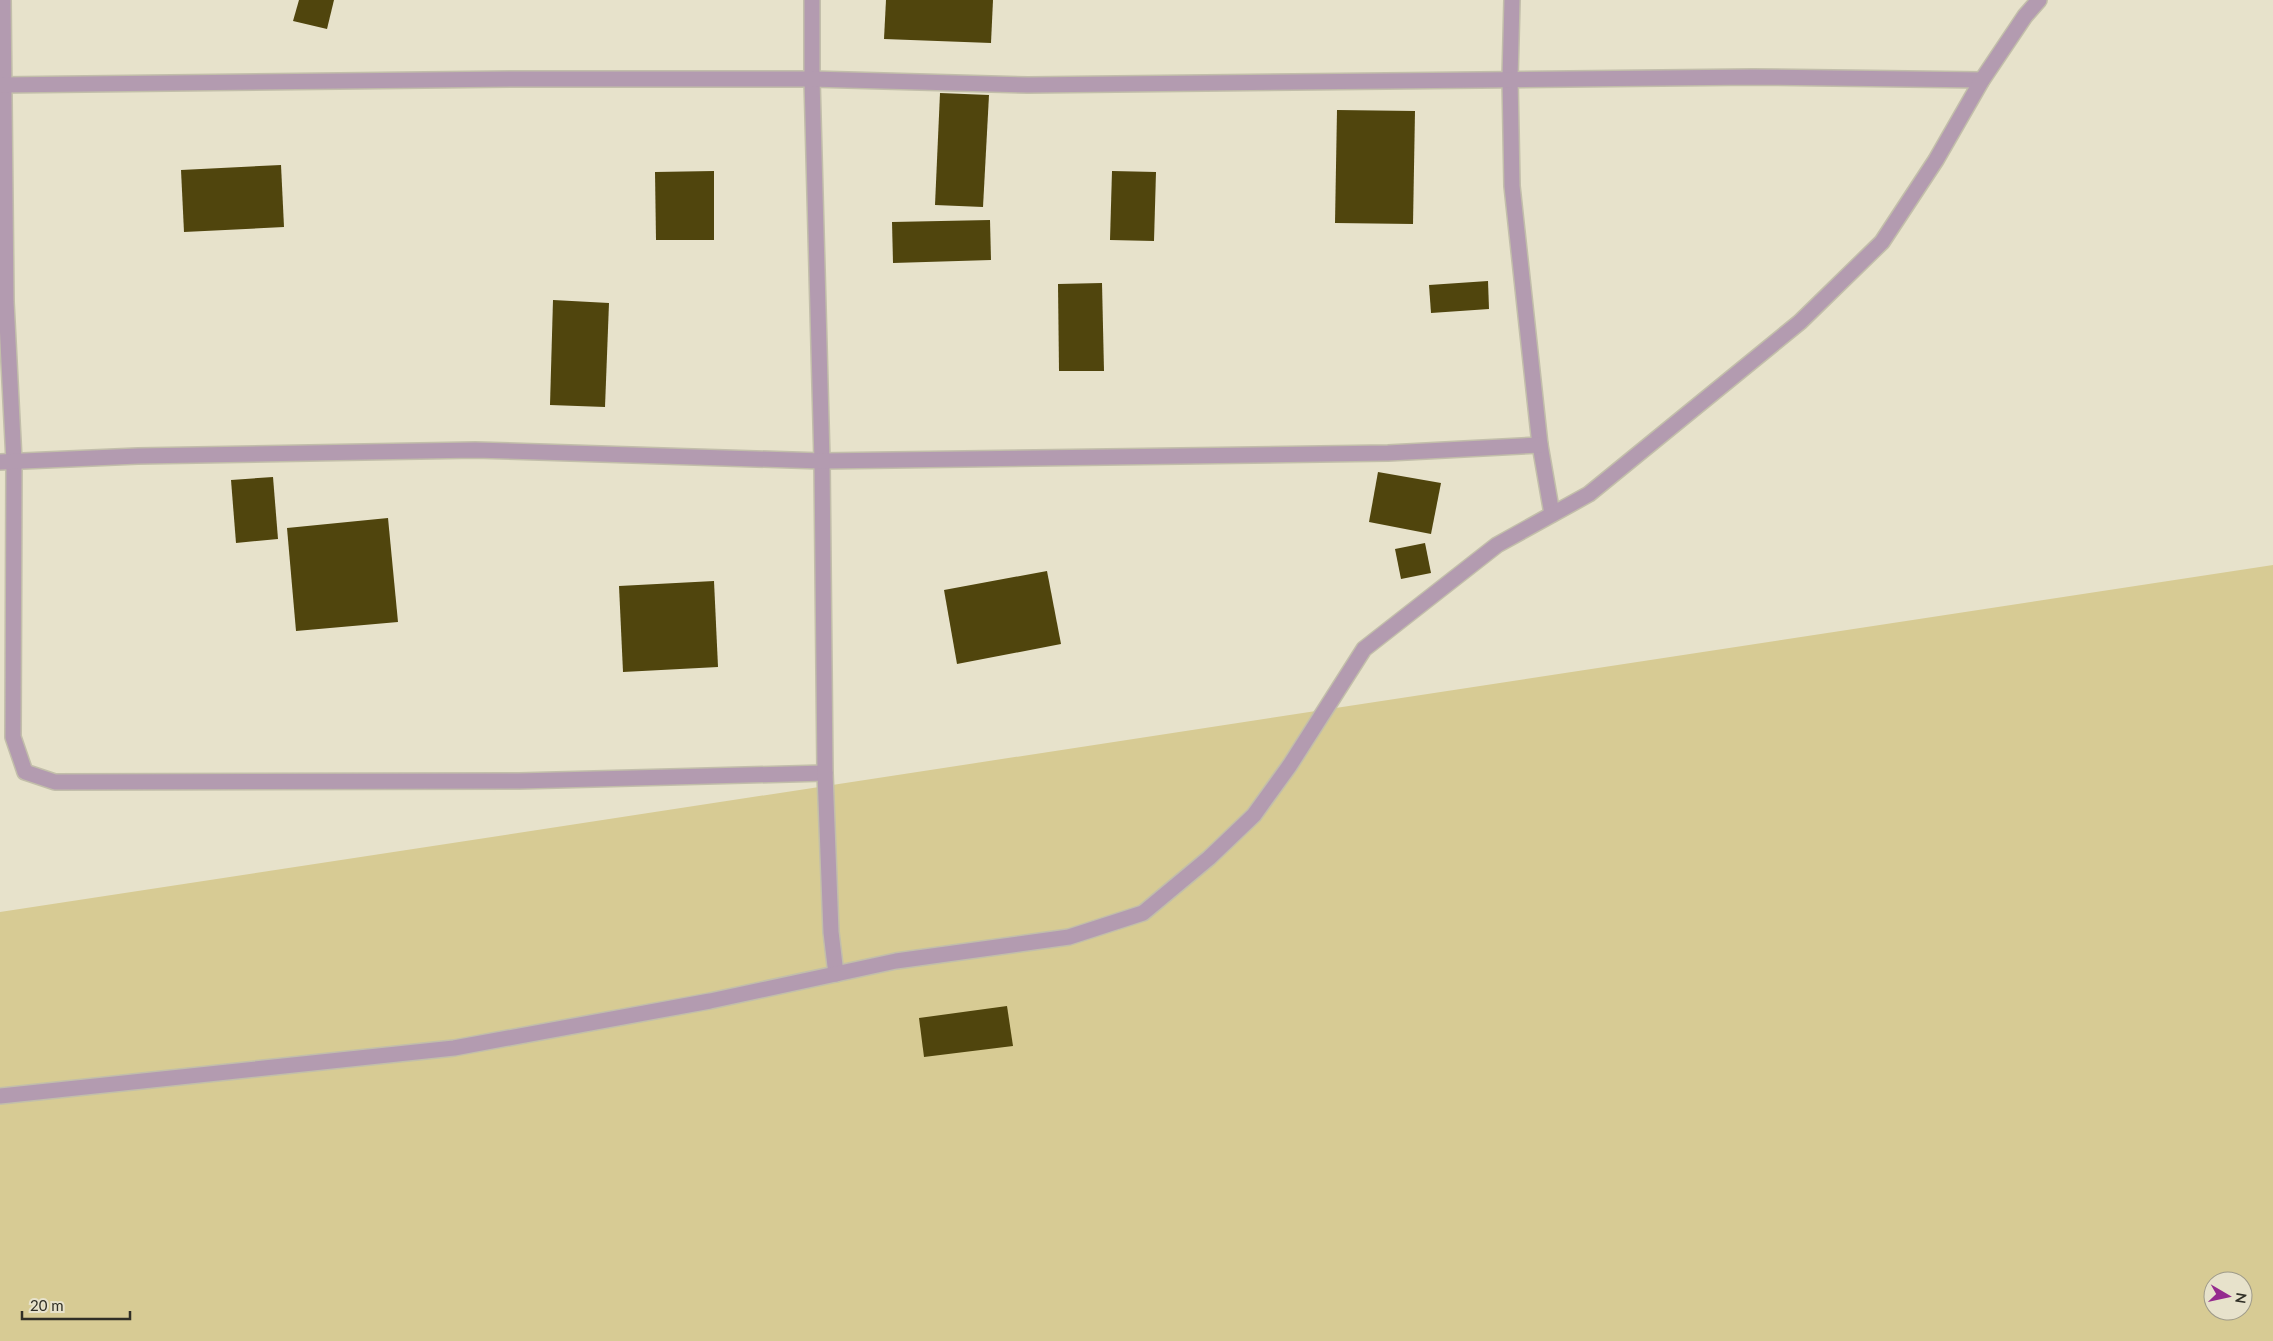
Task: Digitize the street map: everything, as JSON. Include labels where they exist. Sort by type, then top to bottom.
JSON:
[{"type":"street","points":[[3,0],[2,85],[7,462],[13,737],[25,772],[55,782],[519,781],[825,773]]},
{"type":"street","points":[[812,0],[812,79],[822,461],[825,773],[831,932],[836,974]]},
{"type":"street","points":[[1512,0],[1510,78],[1512,186],[1540,445],[1552,514]]},
{"type":"street","points":[[0,1096],[454,1048],[710,1001],[896,961],[1069,937],[1143,913],[1209,858],[1254,815],[1290,765],[1364,649],[1497,545],[1589,494],[1800,322],[1882,242],[1936,160],[1982,80],[2025,16],[2039,0]]},
{"type":"street","points":[[2,85],[366,79],[812,79],[1028,86],[1510,78],[1753,77],[1982,80]]},
{"type":"street","points":[[7,462],[138,456],[475,450],[822,461],[1378,453],[1540,445]]},
{"type":"shaded area","points":[[2273,565],[2273,1341],[0,1341],[0,912]]},
{"type":"building","points":[[299,0],[334,0],[327,29],[293,21]]},
{"type":"building","points":[[886,0],[993,0],[991,43],[884,39]]},
{"type":"building","points":[[940,93],[989,95],[983,207],[935,205]]},
{"type":"building","points":[[1337,110],[1415,111],[1413,224],[1335,223]]},
{"type":"building","points":[[281,165],[284,227],[184,232],[181,170]]},
{"type":"building","points":[[714,171],[714,240],[656,240],[655,172]]},
{"type":"building","points":[[1112,171],[1156,172],[1154,241],[1110,240]]},
{"type":"building","points":[[990,220],[991,260],[893,263],[892,222]]},
{"type":"building","points":[[1488,281],[1489,309],[1431,313],[1429,285]]},
{"type":"building","points":[[1102,283],[1104,371],[1059,371],[1058,284]]},
{"type":"building","points":[[553,300],[609,303],[605,407],[550,405]]},
{"type":"building","points":[[1378,472],[1441,483],[1431,534],[1369,522]]},
{"type":"building","points":[[273,477],[278,539],[236,543],[231,480]]},
{"type":"building","points":[[388,518],[398,622],[296,631],[287,528]]},
{"type":"building","points":[[1425,543],[1431,573],[1401,579],[1395,549]]},
{"type":"building","points":[[1047,571],[1061,644],[957,664],[944,590]]},
{"type":"building","points":[[714,581],[718,667],[623,672],[619,586]]},
{"type":"building","points":[[1007,1006],[1013,1046],[924,1057],[919,1018]]}]
